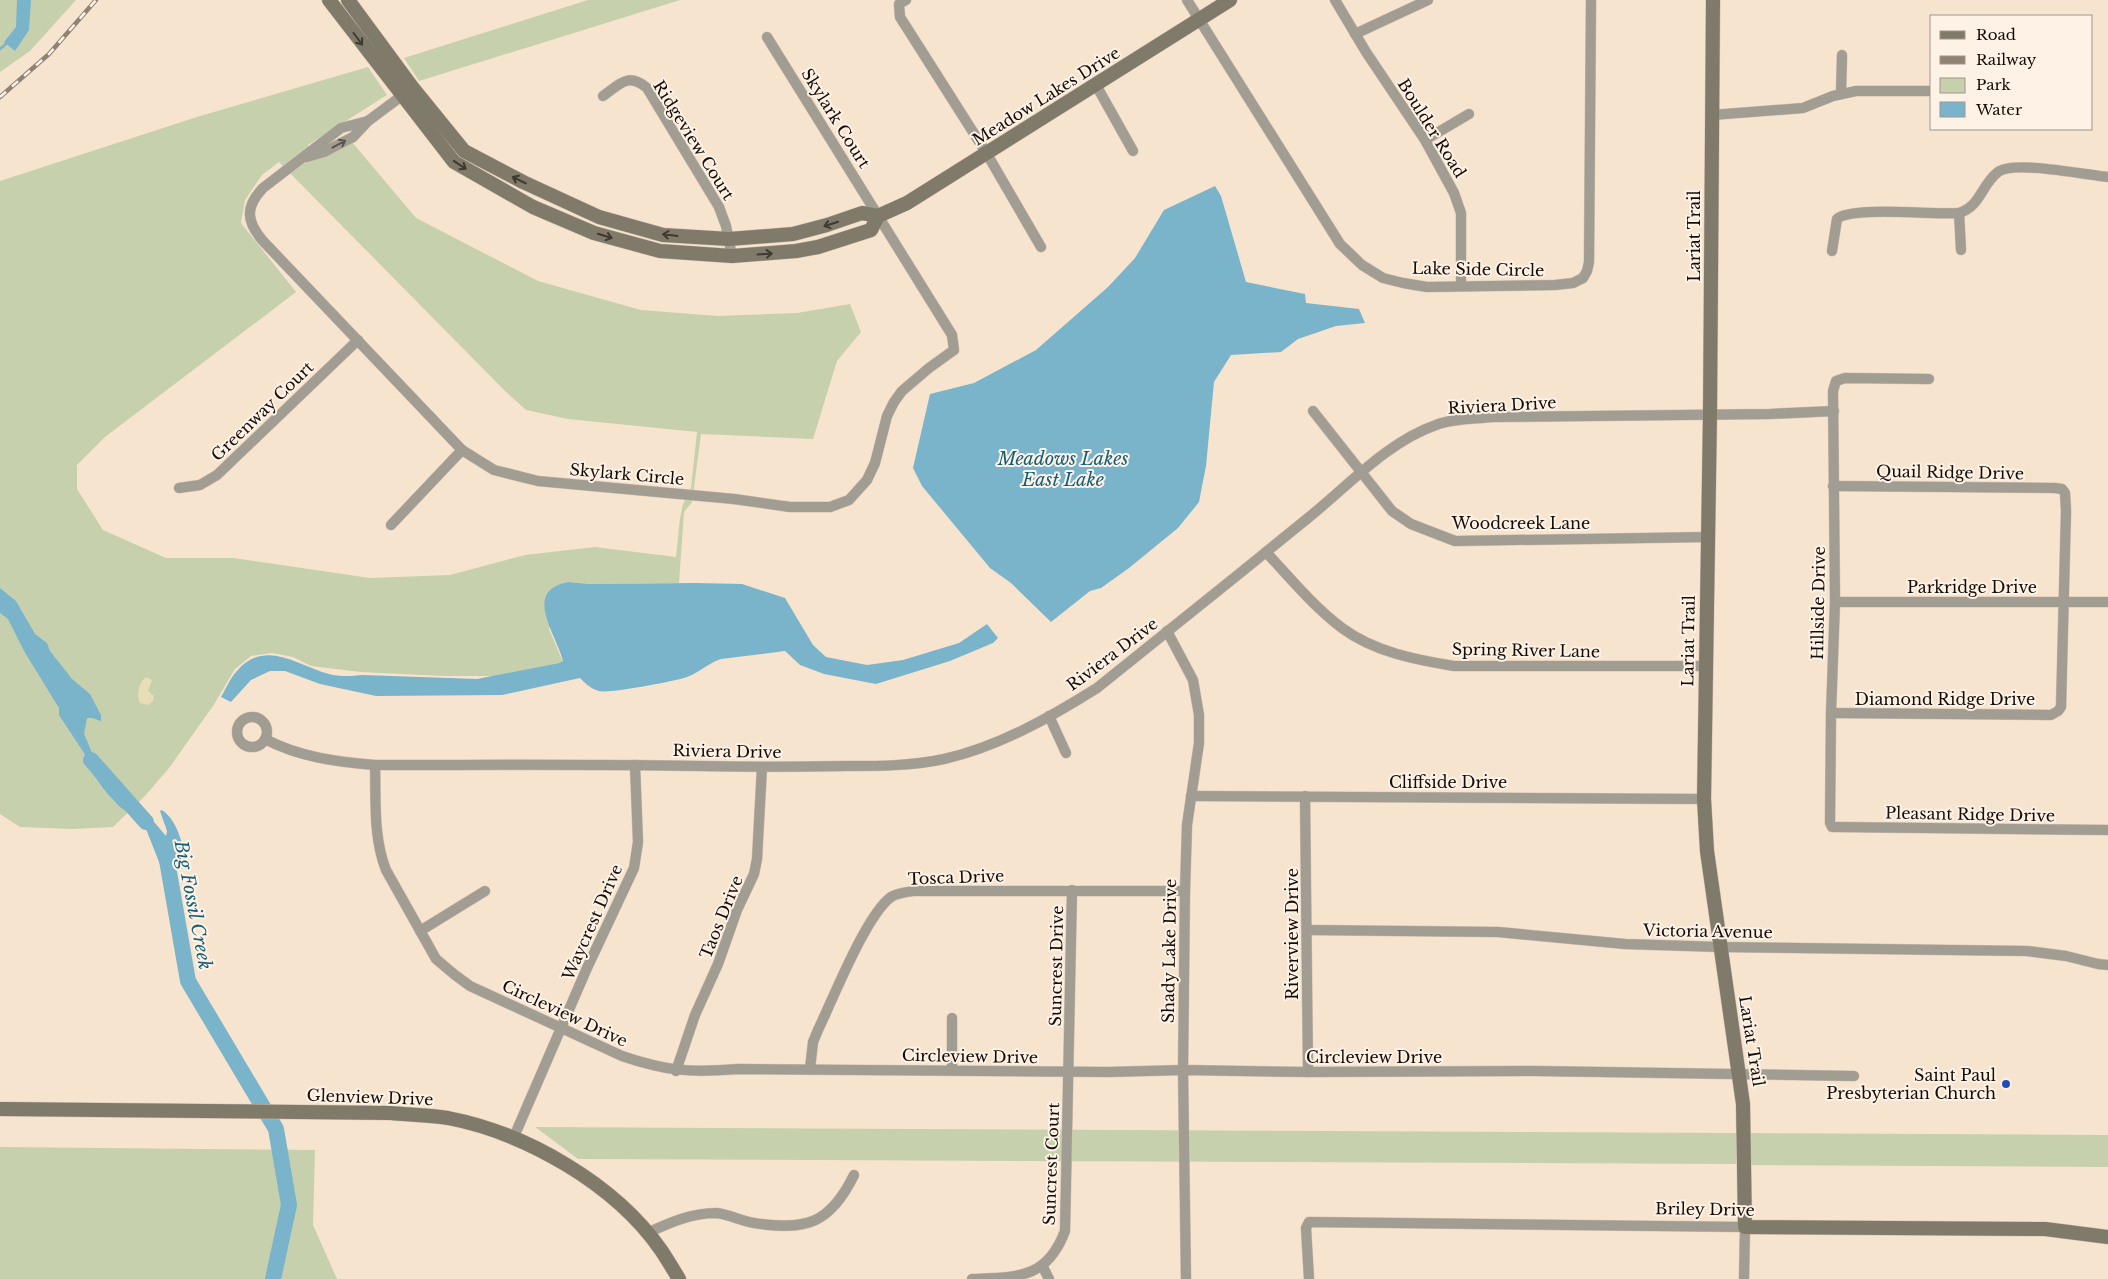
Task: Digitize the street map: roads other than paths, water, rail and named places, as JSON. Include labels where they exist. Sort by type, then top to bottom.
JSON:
[{"type":"street","name":"Meadow Lakes Drive","points":[[329,0],[407,92],[464,151],[523,182],[600,217],[634,228],[664,234],[729,239],[793,234],[827,226],[862,213],[878,216],[907,202],[987,154],[1230,0]]},
{"type":"street","name":"Meadow Lakes Drive","points":[[348,0],[454,162],[533,207],[594,233],[660,251],[732,256],[796,251],[818,247],[871,230],[878,216]]},
{"type":"street","points":[[906,0],[899,4],[900,17],[987,154],[1041,247]]},
{"type":"street","name":"Lake Side Circle","points":[[1187,0],[1328,228],[1340,244],[1362,265],[1383,278],[1428,287],[1555,285],[1579,281],[1587,271],[1589,262],[1591,0]]},
{"type":"street","name":"Boulder Road","points":[[1335,0],[1355,34],[1425,140],[1454,193],[1461,213],[1461,286]]},
{"type":"street","points":[[1355,34],[1428,0]]},
{"type":"street","name":"Lariat Trail","points":[[1712,0],[1710,414],[1704,799],[1707,851],[1743,1104],[1744,1279]]},
{"type":"street","name":"Skylark Court","points":[[767,36],[878,216]]},
{"type":"street","points":[[1841,94],[1842,55]]},
{"type":"street","name":"Ridgeview Court","points":[[603,96],[622,82],[632,79],[647,88],[719,207],[732,256]]},
{"type":"street","points":[[1096,85],[1133,151]]},
{"type":"street","points":[[1712,115],[1803,108],[1841,94],[1856,91],[1930,91]]},
{"type":"street","name":"Skylark Circle","points":[[407,92],[368,121],[353,137],[324,152],[304,158],[263,188],[253,198],[250,215],[252,225],[263,241],[462,450],[494,470],[538,481],[734,499],[790,507],[830,507],[849,500],[862,488],[875,463],[887,416],[894,402],[915,379],[954,350],[955,344],[952,335],[878,216]]},
{"type":"street","points":[[1425,140],[1469,114]]},
{"type":"street","points":[[1832,251],[1837,219],[1845,214],[1959,213],[1973,206],[1990,180],[2001,170],[2022,166],[2108,177]]},
{"type":"street","points":[[2078,174],[2108,170]]},
{"type":"street","points":[[1959,213],[1961,250]]},
{"type":"street","name":"Greenway Court","points":[[179,488],[200,485],[217,475],[358,340]]},
{"type":"street","name":"Hillside Drive","points":[[1832,827],[1830,823],[1831,713],[1835,602],[1833,391],[1836,381],[1845,378],[1929,379]]},
{"type":"street","name":"Woodcreek Lane","points":[[1313,411],[1392,511],[1411,524],[1455,541],[1707,537]]},
{"type":"street","name":"Riviera Drive","points":[[265,739],[281,747],[315,757],[375,765],[762,767],[890,766],[921,763],[966,753],[1011,736],[1098,688],[1266,552],[1361,472],[1412,437],[1436,425],[1450,421],[1493,417],[1834,412]]},
{"type":"street","points":[[390,525],[462,450]]},
{"type":"street","name":"Quail Ridge Drive","points":[[1833,486],[2062,489],[2065,493],[2066,511],[2064,603]]},
{"type":"street","name":"Spring River Lane","points":[[1266,552],[1320,609],[1344,629],[1375,645],[1415,659],[1454,666],[1705,666]]},
{"type":"street","name":"Parkridge Drive","points":[[1835,602],[2108,602]]},
{"type":"street","name":"Diamond Ridge Drive","points":[[1831,713],[2051,715],[2061,707],[2064,603]]},
{"type":"street","name":"Shady Lake Drive","points":[[1167,631],[1185,664],[1196,692],[1198,715],[1198,744],[1187,825],[1185,891],[1182,1070],[1186,1279]]},
{"type":"street","points":[[1049,716],[1066,753]]},
{"type":"street","name":"Circleview Drive","points":[[375,765],[378,842],[381,857],[386,870],[436,958],[470,986],[622,1056],[676,1071],[701,1072],[737,1069],[1068,1072],[1182,1070],[1308,1072],[1536,1071],[1854,1076]]},
{"type":"street","name":"Waycrest Drive","points":[[514,1139],[587,968],[634,868],[638,842],[636,765]]},
{"type":"street","name":"Taos Drive","points":[[676,1071],[695,1015],[718,964],[737,910],[754,874],[757,859],[762,767]]},
{"type":"street","name":"Cliffside Drive","points":[[1191,796],[1704,799]]},
{"type":"street","name":"Riverview Drive","points":[[1306,796],[1308,1072]]},
{"type":"street","name":"Pleasant Ridge Drive","points":[[1832,827],[2108,830]]},
{"type":"street","name":"Suncrest Drive","points":[[1068,1072],[1072,890]]},
{"type":"street","points":[[420,931],[485,891]]},
{"type":"street","name":"Tosca Drive","points":[[810,1069],[813,1042],[830,1003],[865,932],[881,906],[893,896],[914,891],[1185,891]]},
{"type":"street","name":"Victoria Avenue","points":[[1307,930],[1498,932],[1625,944],[1720,947],[2027,951],[2066,956],[2108,965]]},
{"type":"street","points":[[952,1018],[952,1070]]},
{"type":"street","name":"Suncrest Court","points":[[1043,1267],[1050,1260],[1065,1231],[1068,1072]]},
{"type":"street","name":"Glenview Drive","points":[[0,1109],[391,1113],[446,1118],[470,1124],[546,1152],[583,1176],[617,1202],[647,1233],[661,1249],[679,1279]]},
{"type":"street","points":[[647,1233],[682,1218],[704,1214],[719,1214],[752,1223],[782,1225],[810,1222],[826,1215],[838,1204],[854,1175]]},
{"type":"street","name":"Briley Drive","points":[[1309,1279],[1306,1228],[1309,1222],[2044,1229],[2108,1237]]},
{"type":"street","points":[[972,1279],[1007,1278],[1033,1273],[1043,1267],[1049,1279]]},
{"type":"water","points":[[17,0],[31,0],[29,30],[15,51],[4,42],[16,27]]},
{"type":"water","name":"Meadows Lakes East Lake","points":[[1215,186],[1221,196],[1246,282],[1305,294],[1306,303],[1359,309],[1365,323],[1336,326],[1298,339],[1281,352],[1231,355],[1214,382],[1206,466],[1199,502],[1178,528],[1129,568],[1101,588],[1090,591],[1051,622],[1011,583],[990,568],[922,486],[913,468],[930,394],[974,383],[1036,350],[1108,287],[1135,258],[1164,210]]},
{"type":"water","points":[[569,582],[589,584],[742,584],[785,598],[813,645],[826,657],[867,665],[903,660],[959,643],[987,624],[998,638],[993,643],[950,661],[876,684],[824,674],[800,665],[785,651],[721,659],[687,677],[615,691],[596,690],[580,678],[502,695],[376,696],[320,684],[285,671],[270,671],[251,680],[231,702],[221,697],[237,671],[248,661],[259,656],[282,657],[337,676],[363,675],[477,679],[559,663],[563,661],[546,615],[544,604],[547,594],[555,587]]},
{"type":"water","points":[[0,588],[16,601],[35,634],[47,643],[50,651],[72,679],[90,694],[101,715],[101,721],[87,718],[84,734],[97,764],[113,788],[126,801],[155,823],[166,836],[167,831],[160,811],[162,810],[168,815],[177,828],[189,867],[163,872],[146,829],[137,819],[120,807],[92,773],[84,753],[59,715],[59,708],[24,651],[8,619],[0,613]]},
{"type":"waterway","points":[[0,49],[7,43]]},
{"type":"waterway","name":"Big Fossil Creek","points":[[91,760],[146,822]]},
{"type":"waterway","name":"Big Fossil Creek","points":[[165,849],[188,981],[276,1129],[289,1205],[273,1279]]},
{"type":"railway","points":[[0,97],[49,54],[96,0]]},
{"type":"place","name":"Saint Paul Presbyterian Church","points":[[2006,1084]]}]
